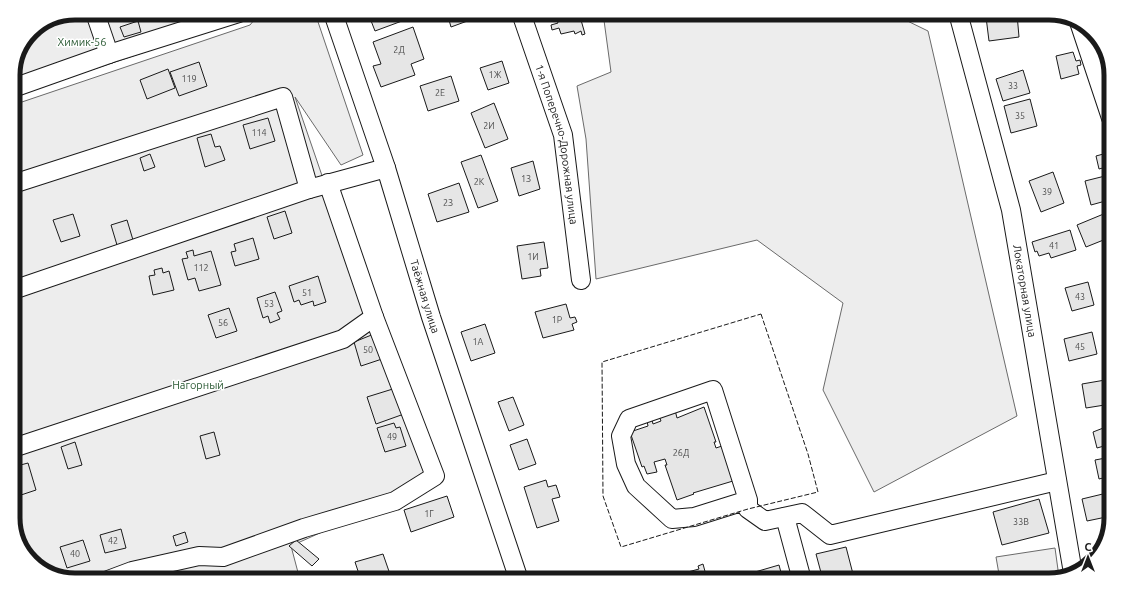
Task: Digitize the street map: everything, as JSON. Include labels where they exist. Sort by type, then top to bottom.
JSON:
[{"type":"street","points":[[97,20],[109,54]]},
{"type":"street","points":[[20,86],[109,54],[217,20]]},
{"type":"street","name":"Таёжная улица","points":[[335,20],[386,168],[431,317],[517,573]]},
{"type":"street","name":"1-я Поперечно-Дорожная улица","points":[[523,20],[563,135],[581,280]]},
{"type":"street","name":"Локаторная улица","points":[[960,20],[1011,210],[1072,568]]},
{"type":"street","points":[[1082,32],[1104,97]]},
{"type":"street","points":[[20,182],[283,97],[309,189]]},
{"type":"street","points":[[20,288],[309,189],[386,168]]},
{"type":"street","points":[[127,573],[198,556],[223,557],[304,528],[395,501],[435,476],[374,317],[328,184]]},
{"type":"street","points":[[20,446],[343,339],[374,317]]},
{"type":"street","points":[[748,500],[694,517],[672,519],[636,486],[626,464],[621,436],[629,419],[712,390],[748,500],[748,509],[765,521],[802,513],[830,535],[1057,481]]},
{"type":"street","points":[[785,517],[800,573]]},
{"type":"shaded area","name":"Нагорный","points":[[68,20],[241,20],[20,94],[20,72],[26,51],[31,42],[39,34],[48,27],[58,23]]},
{"type":"shaded area","name":"Нагорный","points":[[254,20],[317,20],[363,155],[341,165],[295,97],[428,484],[291,546],[298,573],[68,573],[61,571],[45,564],[29,548],[23,535],[20,521],[20,103],[250,25]]},
{"type":"shaded area","points":[[604,20],[905,20],[928,31],[1017,416],[874,492],[823,390],[843,303],[757,240],[596,279],[586,139],[577,86],[611,72]]},
{"type":"shaded area","points":[[1055,548],[1058,572],[999,573],[996,557]]},
{"type":"building","points":[[371,20],[402,20],[402,21],[375,31]]},
{"type":"building","points":[[449,20],[470,20],[451,27]]},
{"type":"building","points":[[557,20],[581,20],[585,34],[582,35],[581,31],[575,34],[574,31],[561,34],[559,28],[552,30],[551,25],[558,23]]},
{"type":"building","points":[[986,20],[1018,20],[1019,37],[989,41]]},
{"type":"building","points":[[138,21],[141,32],[124,37],[120,27]]},
{"type":"building","points":[[413,27],[424,59],[411,64],[415,75],[381,87],[373,66],[381,64],[373,42]]},
{"type":"building","points":[[1073,52],[1076,61],[1080,60],[1081,65],[1077,66],[1079,74],[1061,79],[1056,56]]},
{"type":"building","points":[[502,61],[509,83],[488,90],[480,68]]},
{"type":"building","points":[[199,62],[207,86],[179,96],[170,72]]},
{"type":"building","points":[[168,69],[175,88],[147,99],[140,80]]},
{"type":"building","points":[[1023,70],[1030,93],[1003,101],[996,79]]},
{"type":"building","points":[[451,76],[459,101],[428,111],[420,86]]},
{"type":"building","points":[[1030,99],[1037,126],[1011,133],[1004,106]]},
{"type":"building","points":[[494,103],[508,139],[485,148],[471,113]]},
{"type":"building","points":[[268,118],[275,141],[250,149],[243,125]]},
{"type":"building","points":[[211,134],[215,147],[220,146],[225,160],[205,167],[197,138]]},
{"type":"building","points":[[150,154],[155,167],[144,171],[140,158]]},
{"type":"building","points":[[1104,154],[1104,168],[1099,169],[1096,156]]},
{"type":"building","points":[[481,155],[498,201],[478,208],[461,162]]},
{"type":"building","points":[[533,161],[540,189],[519,196],[511,168]]},
{"type":"building","points":[[1053,172],[1064,203],[1041,212],[1029,181]]},
{"type":"building","points":[[1104,176],[1104,201],[1091,205],[1085,181]]},
{"type":"building","points":[[459,183],[469,212],[437,222],[428,194]]},
{"type":"building","points":[[285,211],[292,233],[274,239],[267,217]]},
{"type":"building","points":[[73,214],[80,236],[61,242],[53,220]]},
{"type":"building","points":[[1104,214],[1104,240],[1086,247],[1077,225]]},
{"type":"building","points":[[127,220],[133,240],[117,245],[111,225]]},
{"type":"building","points":[[1070,230],[1076,250],[1051,258],[1049,253],[1039,256],[1037,251],[1035,252],[1032,242]]},
{"type":"building","points":[[253,238],[259,259],[235,266],[231,252],[236,251],[234,244]]},
{"type":"building","points":[[544,242],[548,268],[540,269],[541,276],[522,279],[517,246]]},
{"type":"building","points":[[193,250],[194,256],[211,251],[221,285],[199,291],[195,278],[188,280],[182,259],[188,258],[186,252]]},
{"type":"building","points":[[162,268],[163,273],[169,271],[174,290],[153,295],[149,276],[155,275],[154,270]]},
{"type":"building","points":[[318,276],[326,302],[314,306],[313,301],[301,305],[299,300],[294,302],[289,286]]},
{"type":"building","points":[[1088,282],[1094,305],[1072,311],[1065,288]]},
{"type":"building","points":[[275,292],[282,311],[277,313],[280,319],[270,323],[268,316],[263,318],[257,298]]},
{"type":"building","points":[[566,304],[570,318],[575,317],[577,322],[572,324],[574,330],[543,338],[535,312]]},
{"type":"building","points":[[229,308],[237,331],[216,338],[208,315]]},
{"type":"building","points":[[485,324],[495,353],[471,361],[461,332]]},
{"type":"building","points":[[1092,332],[1097,354],[1069,361],[1064,339]]},
{"type":"building","points":[[374,334],[382,359],[361,366],[354,342]]},
{"type":"building","points":[[1104,380],[1104,405],[1086,408],[1082,384]]},
{"type":"building","points":[[396,388],[404,414],[376,424],[367,397]]},
{"type":"building","points":[[513,397],[524,425],[509,431],[498,402]]},
{"type":"building","points":[[704,407],[716,442],[714,442],[716,448],[722,446],[733,481],[693,493],[694,494],[677,500],[665,465],[667,465],[665,459],[654,462],[657,472],[647,474],[644,466],[642,467],[630,432],[648,426],[647,421],[652,420],[653,424],[661,421],[659,416],[675,410],[677,418]]},
{"type":"building","points":[[394,423],[396,428],[400,427],[406,446],[385,452],[377,428]]},
{"type":"building","points":[[1104,428],[1104,446],[1097,448],[1093,432]]},
{"type":"building","points":[[214,432],[220,455],[206,459],[200,436]]},
{"type":"building","points":[[527,439],[536,464],[519,470],[510,445]]},
{"type":"building","points":[[75,442],[82,465],[68,469],[61,447]]},
{"type":"building","points":[[1104,458],[1104,478],[1099,479],[1095,460]]},
{"type":"building","points":[[28,463],[36,490],[20,495],[20,465]]},
{"type":"building","points":[[546,480],[548,487],[556,485],[560,497],[552,499],[559,521],[537,528],[524,487]]},
{"type":"building","points":[[1104,494],[1104,517],[1087,521],[1082,499]]},
{"type":"building","points":[[447,496],[454,517],[411,532],[404,510]]},
{"type":"building","points":[[1039,499],[1049,533],[1002,545],[993,512]]},
{"type":"building","points":[[121,529],[126,548],[105,553],[100,535]]},
{"type":"building","points":[[185,532],[188,542],[176,546],[173,536]]},
{"type":"building","points":[[83,540],[90,561],[67,568],[60,547]]},
{"type":"building","points":[[296,540],[319,559],[312,566],[289,546]]},
{"type":"building","points":[[846,547],[853,573],[821,573],[816,554]]},
{"type":"building","points":[[383,554],[390,573],[359,573],[355,562]]},
{"type":"building","points":[[703,564],[705,573],[684,573],[699,569],[698,566]]},
{"type":"building","points":[[779,565],[781,573],[755,573]]},
{"type":"fence","points":[[761,314],[808,454],[818,492],[748,509],[621,547],[603,496],[602,362],[761,314]]},
{"type":"park label","name":"Химик-56","points":[[82,42]]}]
